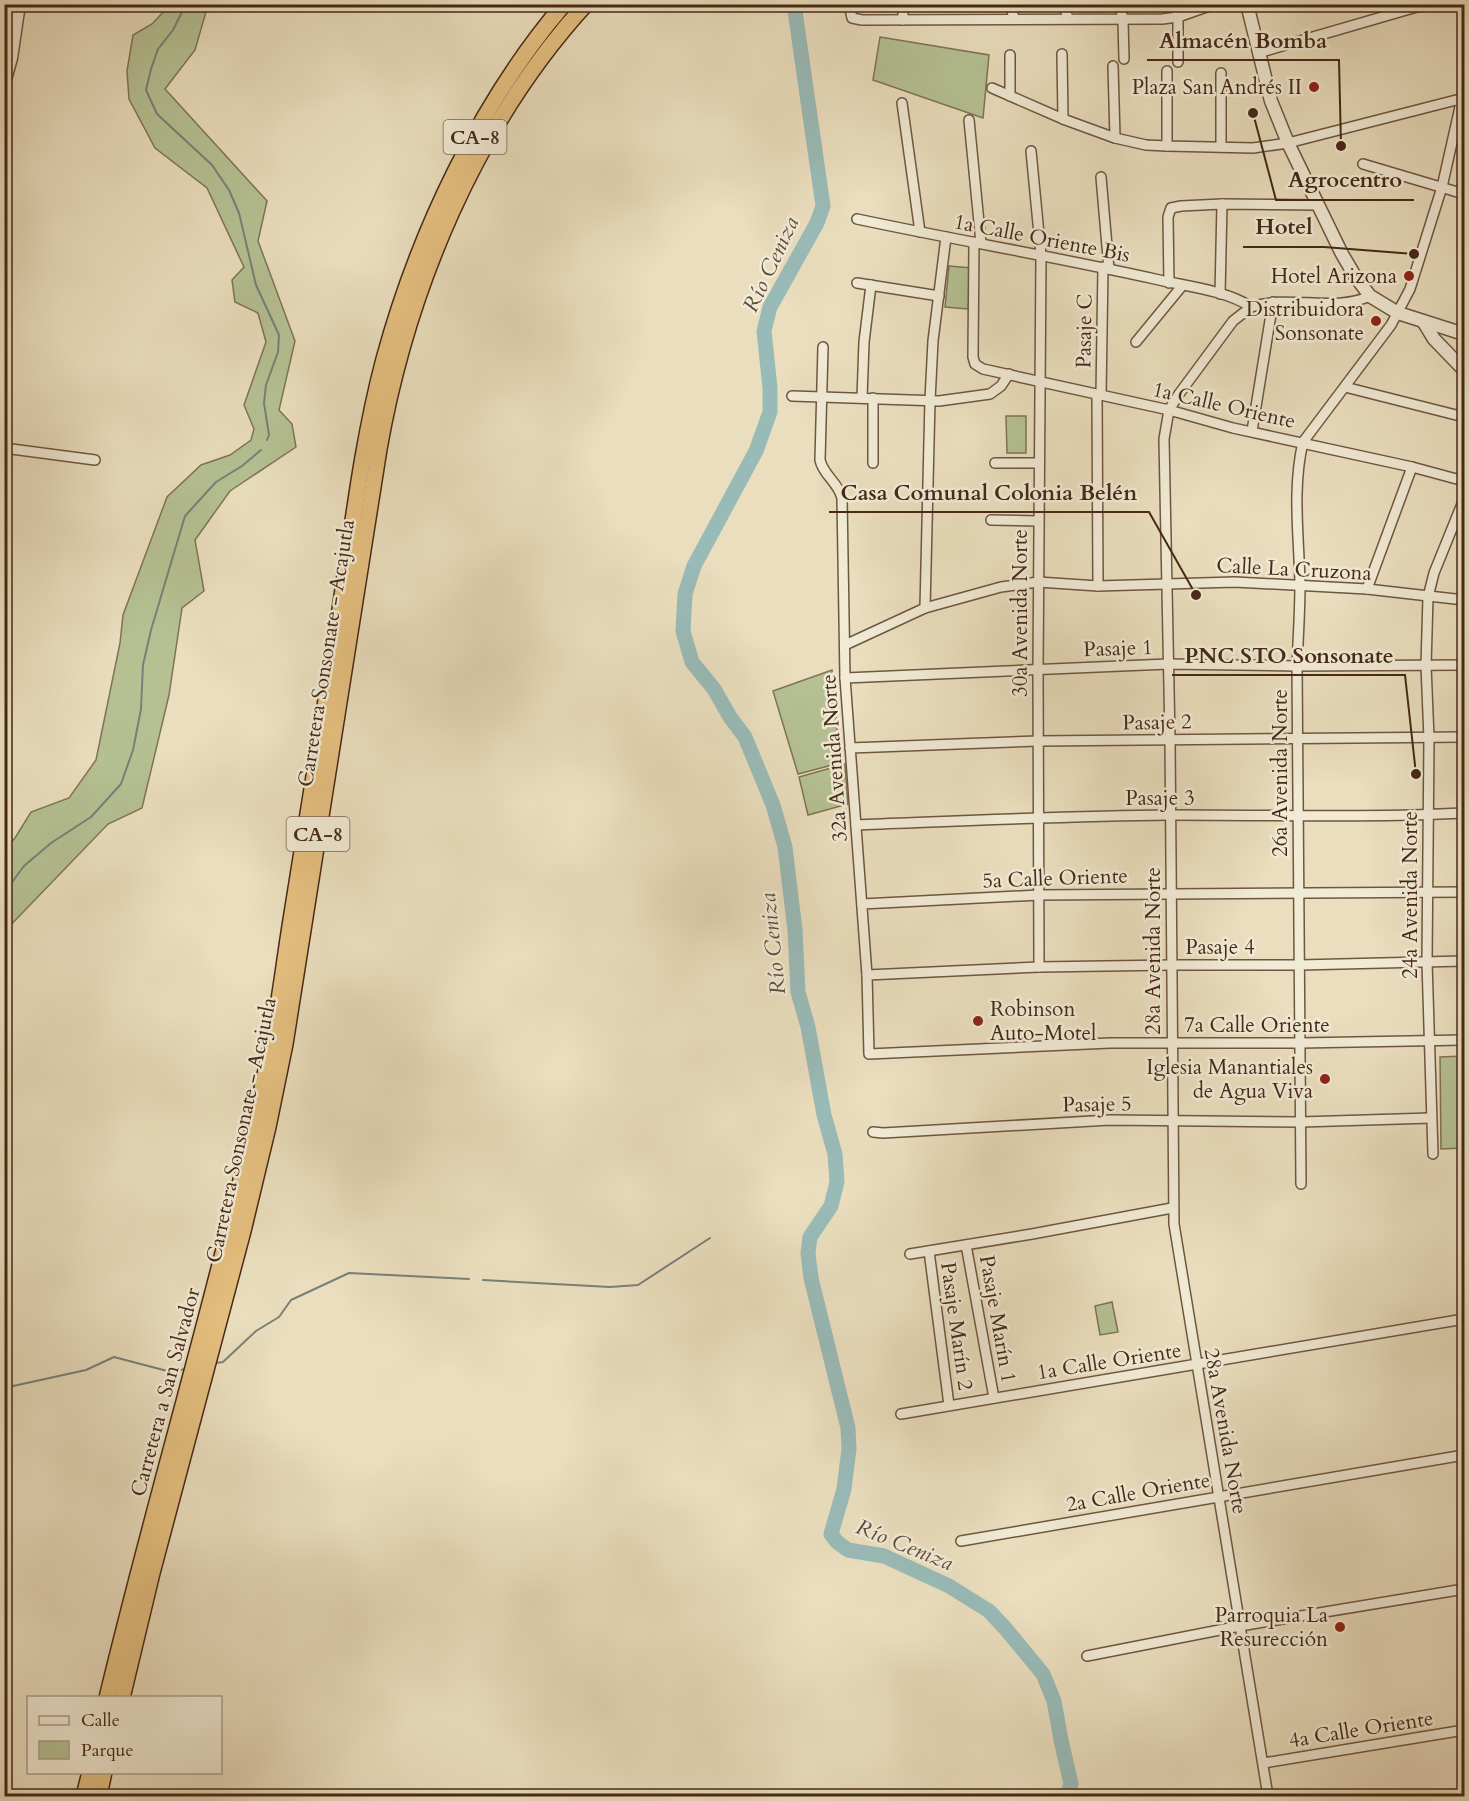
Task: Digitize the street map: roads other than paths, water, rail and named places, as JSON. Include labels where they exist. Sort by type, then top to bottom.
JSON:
[{"type":"highway","name":"Carretera a San Salvador","points":[[108,1696],[152,1520],[212,1302],[271,1047],[370,421],[384,360],[408,283],[441,204],[477,134],[520,63],[564,4]]},
{"type":"highway","name":"Carretera Sonsonate - Acajutla","points":[[122,1696],[152,1573],[243,1231],[285,1044],[380,449],[387,407],[399,359],[430,265],[478,160],[535,68],[586,4]]},
{"type":"highway","points":[[84,1797],[90,1774]]},
{"type":"highway","points":[[99,1797],[104,1774]]},
{"type":"street","points":[[4,83],[11,58],[19,4]]},
{"type":"street","points":[[849,4],[852,18],[862,20],[1014,18],[1123,20],[1178,17],[1215,4]]},
{"type":"street","points":[[903,4],[903,20]]},
{"type":"street","points":[[1010,4],[1014,18]]},
{"type":"street","points":[[1064,4],[1068,19]]},
{"type":"street","points":[[1120,4],[1123,20],[1124,59]]},
{"type":"street","points":[[1175,4],[1178,17],[1178,62]]},
{"type":"street","points":[[1247,4],[1271,101],[1288,144],[1342,254],[1370,296],[1393,310],[1464,334]]},
{"type":"street","points":[[1258,53],[1427,4]]},
{"type":"street","points":[[1062,54],[1063,119]]},
{"type":"street","points":[[1010,56],[1010,96]]},
{"type":"street","points":[[1113,66],[1115,138]]},
{"type":"street","points":[[1167,71],[1167,146]]},
{"type":"street","points":[[1221,73],[1221,147]]},
{"type":"street","points":[[992,88],[1063,119],[1115,138],[1146,145],[1253,148],[1288,144],[1463,98]]},
{"type":"street","name":"26a Avenida Norte","points":[[1301,1184],[1298,666],[1300,584],[1296,508],[1299,457],[1303,442],[1345,387],[1393,310],[1410,289],[1442,187],[1463,98]]},
{"type":"street","points":[[902,103],[920,232]]},
{"type":"street","points":[[969,120],[977,243]]},
{"type":"street","name":"30a Avenida Norte","points":[[1031,151],[1041,255],[1038,521],[1039,967]]},
{"type":"street","points":[[1363,164],[1464,194]]},
{"type":"street","name":"Pasaje C","points":[[1098,586],[1099,395],[1106,268],[1101,177]]},
{"type":"street","points":[[1169,283],[1168,217],[1171,208],[1222,204],[1318,205]]},
{"type":"street","points":[[1220,294],[1222,204]]},
{"type":"street","name":"1a Calle Oriente Bis","points":[[857,219],[1106,268],[1220,294],[1240,300],[1251,307]]},
{"type":"street","points":[[926,608],[933,341],[946,237]]},
{"type":"street","name":"1a Calle Oriente","points":[[977,243],[973,357],[975,364],[983,369],[1169,410],[1252,432],[1412,466],[1464,481]]},
{"type":"street","points":[[857,283],[939,296]]},
{"type":"street","points":[[862,398],[864,342],[871,285]]},
{"type":"street","points":[[1136,342],[1182,286]]},
{"type":"street","points":[[1251,307],[1273,302],[1352,302],[1370,296]]},
{"type":"street","points":[[1252,432],[1273,302]]},
{"type":"street","name":"28a Avenida Norte","points":[[1251,307],[1233,321],[1169,410],[1164,439],[1170,739],[1171,1122],[1172,1208],[1268,1797]]},
{"type":"street","points":[[1423,321],[1434,339],[1464,370]]},
{"type":"street","points":[[821,397],[823,347]]},
{"type":"street","points":[[792,396],[930,400],[990,394],[1001,386],[1010,374]]},
{"type":"street","points":[[1345,387],[1464,417]]},
{"type":"street","name":"32a Avenida Norte","points":[[821,397],[821,467],[836,484],[842,498],[845,678],[867,975],[869,1054]]},
{"type":"street","points":[[873,398],[873,464]]},
{"type":"street","points":[[4,448],[94,460]]},
{"type":"street","points":[[995,463],[1039,463]]},
{"type":"street","points":[[1367,589],[1412,466]]},
{"type":"street","name":"24a Avenida Norte","points":[[1433,1154],[1428,962],[1429,738],[1426,666],[1428,597],[1434,573],[1464,499]]},
{"type":"street","points":[[991,520],[1038,521]]},
{"type":"street","name":"Calle La Cruzona","points":[[845,645],[926,608],[1001,587],[1038,582],[1098,586],[1235,582],[1300,584],[1464,600]]},
{"type":"street","name":"Pasaje 1","points":[[845,678],[1168,664],[1464,665]]},
{"type":"street","name":"Pasaje 2","points":[[850,748],[1038,741],[1464,737]]},
{"type":"street","name":"Pasaje 3","points":[[856,825],[1170,815],[1300,817],[1464,813]]},
{"type":"street","name":"5a Calle Oriente","points":[[862,904],[1039,895],[1464,892]]},
{"type":"street","name":"Pasaje 4","points":[[867,975],[1039,967],[1464,961]]},
{"type":"street","name":"7a Calle Oriente","points":[[869,1054],[1099,1044],[1464,1040]]},
{"type":"street","name":"Pasaje 5","points":[[873,1132],[1110,1120],[1301,1122],[1431,1118]]},
{"type":"street","points":[[910,1254],[1172,1208]]},
{"type":"street","name":"Pasaje Marín 1","points":[[966,1245],[994,1398]]},
{"type":"street","name":"Pasaje Marín 2","points":[[929,1251],[949,1405]]},
{"type":"street","name":"1a Calle Oriente","points":[[902,1414],[1464,1319]]},
{"type":"street","name":"2a Calle Oriente","points":[[961,1541],[1219,1495],[1464,1455]]},
{"type":"street","points":[[1087,1656],[1240,1626],[1464,1589]]},
{"type":"street","name":"4a Calle Oriente","points":[[1264,1764],[1464,1730]]},
{"type":"waterway","points":[[186,4],[173,30],[158,49],[146,90],[157,114],[212,165],[229,190],[239,213],[256,285],[279,335],[278,352],[266,385],[264,403],[269,435],[267,440]]},
{"type":"waterway","name":"Río Ceniza","points":[[794,4],[823,206],[817,223],[770,307],[764,331],[770,412],[756,451],[694,566],[685,594],[683,631],[692,662],[714,689],[745,737],[773,805],[785,847],[795,930],[798,992],[808,1027],[824,1115],[835,1154],[837,1182],[831,1206],[810,1237],[808,1253],[811,1278],[848,1428],[849,1449],[844,1489],[831,1534],[848,1550],[884,1556],[949,1586],[989,1611],[1005,1628],[1043,1674],[1054,1701],[1071,1784],[1067,1796]]},
{"type":"waterway","points":[[4,893],[24,866],[51,843],[91,817],[121,784],[133,750],[141,709],[143,665],[151,630],[185,516],[216,482],[242,466],[261,450]]},
{"type":"waterway","points":[[483,1280],[610,1287],[638,1285],[710,1238]]},
{"type":"waterway","points":[[216,1363],[223,1362],[256,1331],[279,1317],[291,1300],[349,1273],[469,1279]]},
{"type":"waterway","points":[[4,1388],[86,1370],[114,1357],[171,1372],[185,1369]]},
{"type":"place","name":"Plaza San Andrés II","points":[[1314,87]]},
{"type":"place","name":"Agrocentro","points":[[1253,113]]},
{"type":"place","name":"Almacén Bomba","points":[[1341,146]]},
{"type":"place","name":"Hotel","points":[[1414,254]]},
{"type":"place","name":"Hotel Arizona","points":[[1409,276]]},
{"type":"place","name":"Distribuidora Sonsonate","points":[[1376,321]]},
{"type":"place","name":"Casa Comunal Colonia Belén","points":[[1196,595]]},
{"type":"place","name":"PNC STO Sonsonate","points":[[1416,774]]},
{"type":"place","name":"Robinson Auto-Motel","points":[[978,1021]]},
{"type":"place","name":"Iglesia Manantiales de Agua Viva","points":[[1325,1079]]},
{"type":"place","name":"Parroquia La Resurección","points":[[1340,1627]]}]
